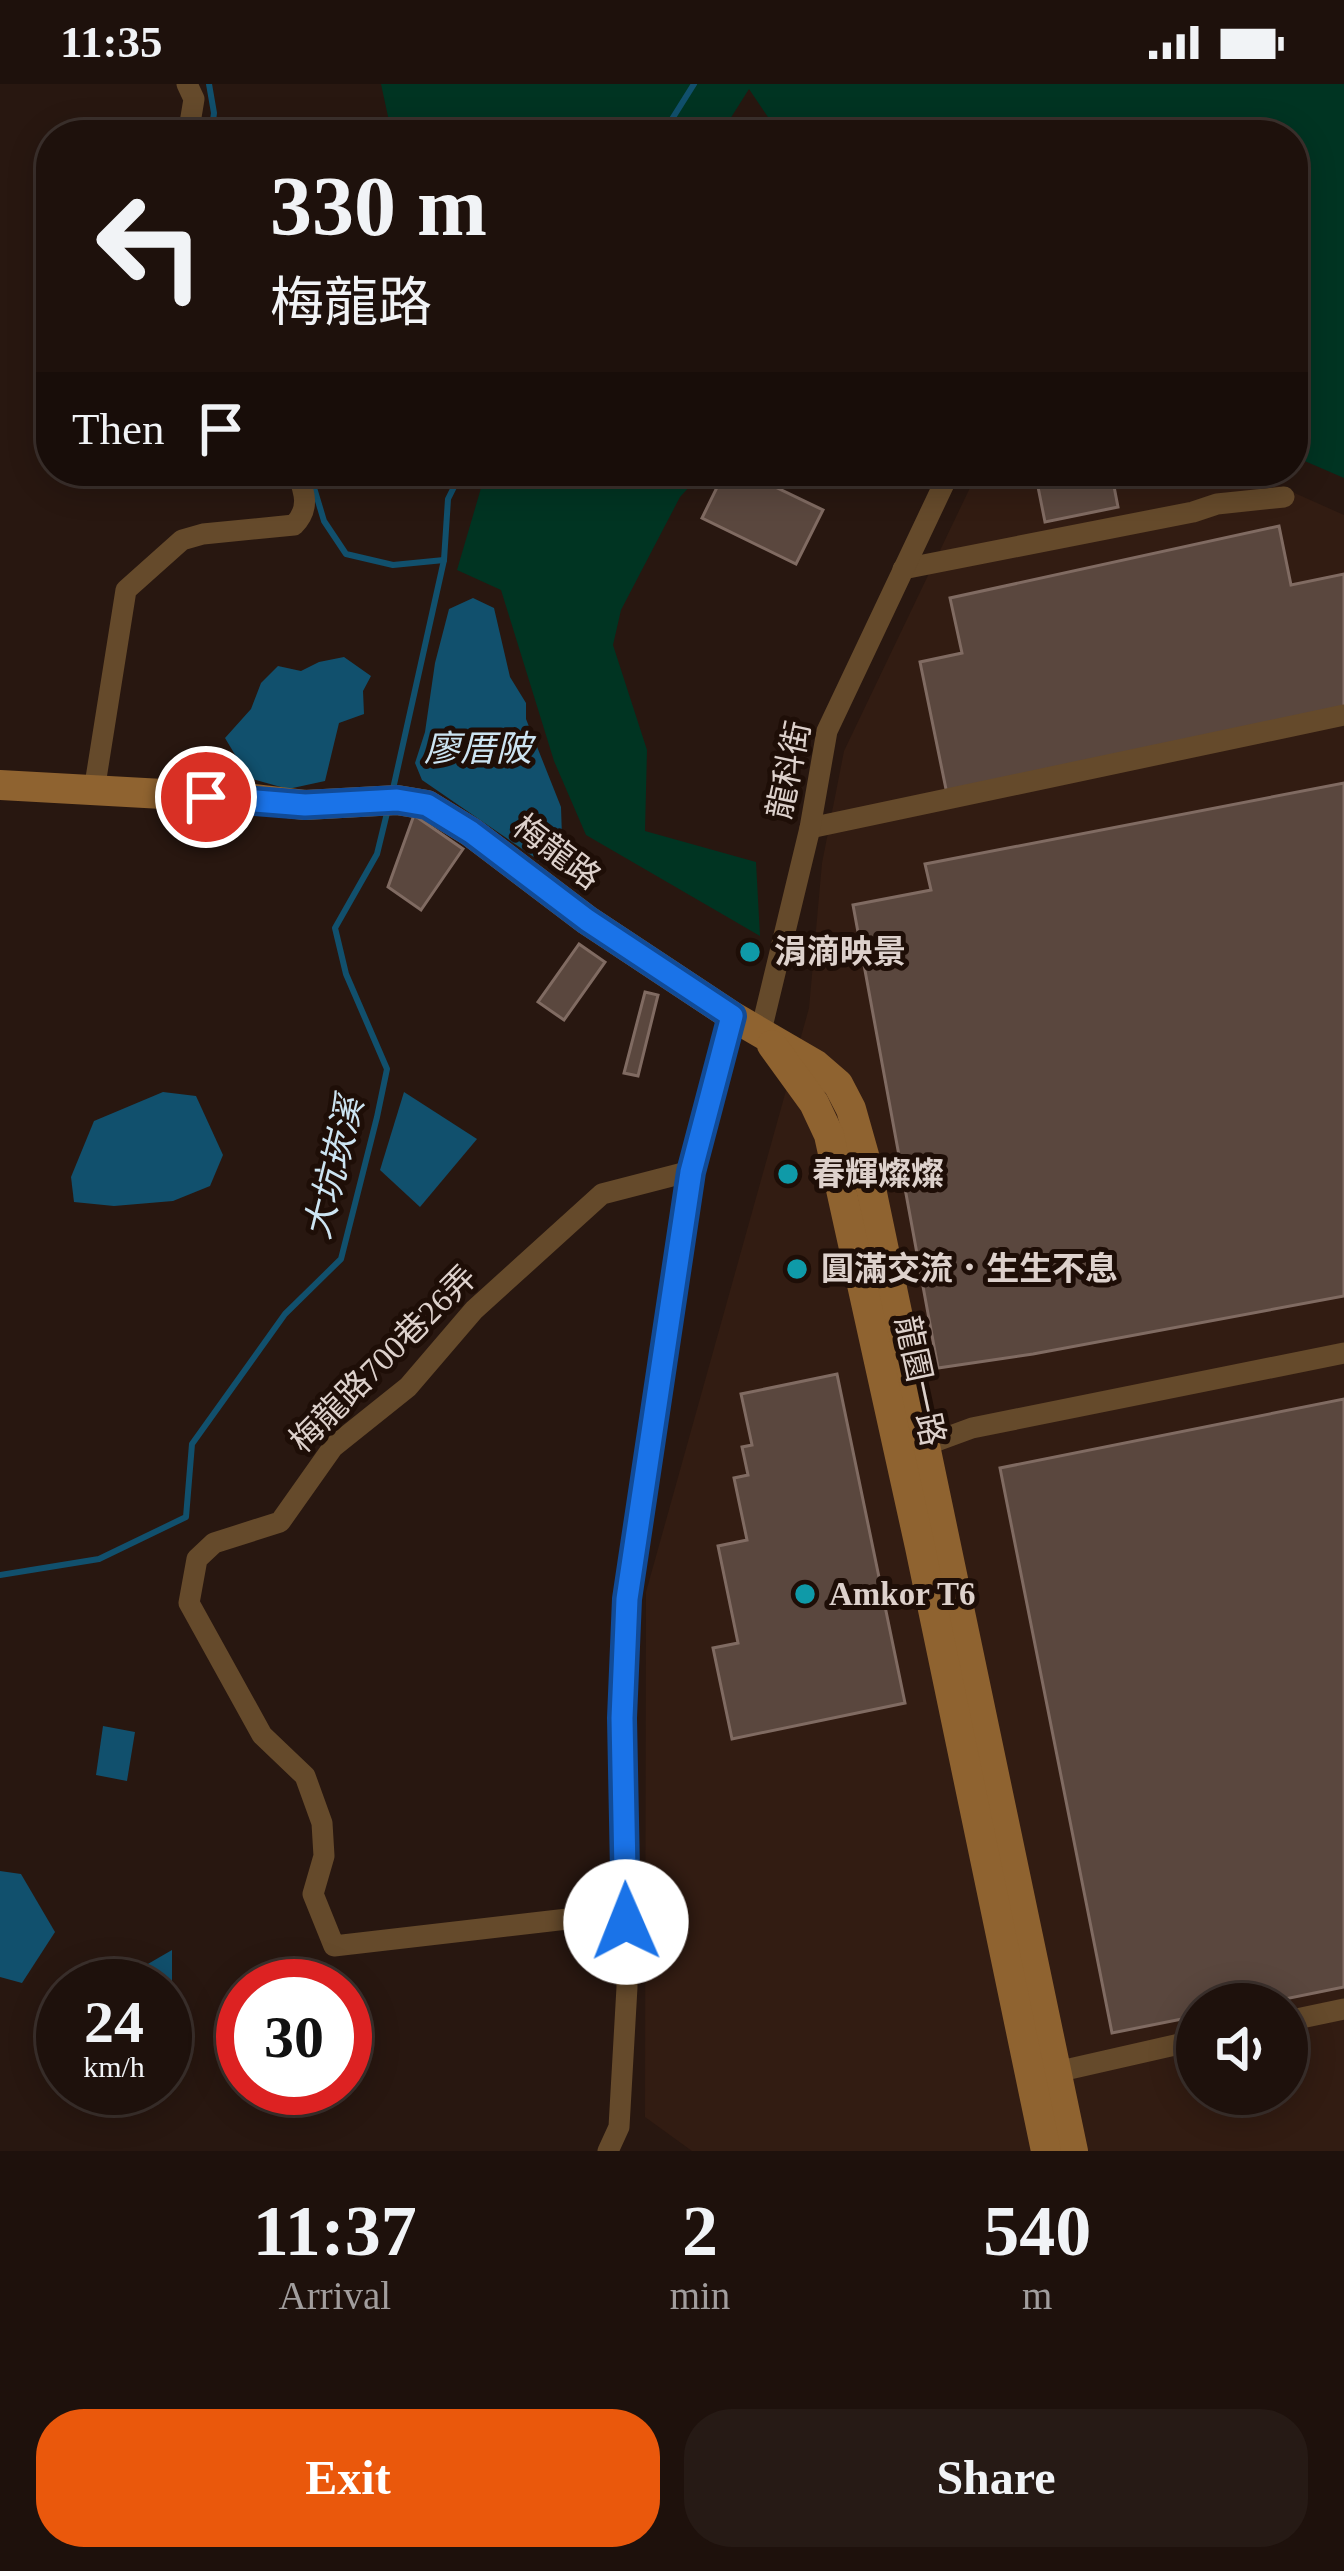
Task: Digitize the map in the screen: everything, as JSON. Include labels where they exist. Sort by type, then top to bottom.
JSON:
[{"type":"street","points":[[188,84],[194,99],[190,120]]},
{"type":"street","points":[[94,791],[126,590],[182,540],[294,525],[302,516],[303,486]]},
{"type":"street","name":"龍科街","points":[[761,1031],[810,828],[826,731],[943,486]]},
{"type":"street","points":[[903,569],[1217,504],[1284,497]]},
{"type":"street","points":[[810,828],[1344,715]]},
{"type":"street","name":"梅龍路","points":[[0,785],[305,805],[387,800],[427,805],[471,832],[587,920],[761,1031]]},
{"type":"street","points":[[608,2151],[619,2127],[627,1988],[622,1718],[627,1599],[691,1172],[732,1016]]},
{"type":"street","name":"龍園一路","points":[[761,1031],[814,1103],[829,1135],[912,1450],[1043,2074],[1073,2151]]},
{"type":"street","name":"梅龍路700巷26弄","points":[[626,1922],[602,1915],[334,1946],[313,1894],[323,1856],[322,1823],[305,1776],[262,1735],[189,1604],[196,1559],[214,1543],[280,1522],[333,1447],[408,1387],[473,1310],[602,1194],[691,1172]]},
{"type":"street","points":[[912,1450],[971,1428],[1344,1353]]},
{"type":"street","points":[[1308,2017],[1344,2009]]},
{"type":"street","points":[[1043,2074],[1176,2045]]},
{"type":"street","name":"龍園一路","points":[[1043,2074],[1046,2151]]},
{"type":"shaded area","points":[[971,486],[1279,486],[1344,515],[1344,2151],[692,2151],[645,2117],[646,1592],[809,1008],[822,863],[844,751]]},
{"type":"green space","points":[[381,84],[1344,84],[1344,478],[1308,462],[1308,120],[770,120],[749,89],[729,120],[389,120]]},
{"type":"green space","points":[[482,486],[690,486],[621,610],[613,645],[647,750],[645,831],[756,862],[760,936],[586,835],[554,761],[501,590],[457,570]]},
{"type":"water","name":"廖厝陂","points":[[473,598],[494,608],[510,677],[526,703],[526,719],[561,807],[562,837],[544,864],[422,780],[415,763],[449,609]]},
{"type":"water","points":[[344,657],[371,676],[363,691],[364,714],[339,723],[325,781],[288,789],[249,778],[225,738],[251,709],[261,683],[278,666],[301,671]]},
{"type":"water","points":[[163,1092],[196,1096],[223,1155],[210,1186],[173,1201],[114,1206],[74,1202],[71,1177],[94,1121]]},
{"type":"water","points":[[404,1092],[477,1139],[420,1207],[380,1170]]},
{"type":"water","points":[[103,1726],[135,1732],[127,1781],[96,1775]]},
{"type":"water","points":[[0,1871],[21,1874],[55,1932],[22,1983],[0,1977]]},
{"type":"building","points":[[718,486],[773,486],[823,510],[796,564],[702,518]]},
{"type":"building","points":[[1038,486],[1114,486],[1118,507],[1045,522]]},
{"type":"building","points":[[1279,526],[1291,585],[1344,574],[1344,717],[948,799],[920,662],[962,653],[950,598]]},
{"type":"building","points":[[1344,783],[1344,1296],[938,1368],[853,905],[931,890],[925,864]]},
{"type":"building","points":[[414,815],[463,849],[421,910],[388,887]]},
{"type":"building","points":[[579,944],[605,962],[564,1020],[538,1002]]},
{"type":"building","points":[[645,992],[658,995],[638,1076],[624,1073]]},
{"type":"building","name":"Amkor T6","points":[[837,1374],[905,1703],[732,1739],[713,1648],[738,1643],[718,1546],[747,1540],[734,1478],[748,1475],[742,1447],[752,1445],[741,1394]]},
{"type":"building","points":[[1344,1399],[1344,1987],[1308,1994],[1308,1983],[1176,1983],[1176,2020],[1112,2033],[1000,1468]]},
{"type":"waterway","points":[[209,84],[213,120]]},
{"type":"waterway","name":"大坑崁溪","points":[[671,120],[694,84]]},
{"type":"waterway","points":[[314,486],[324,521],[346,554],[393,565],[444,560]]},
{"type":"waterway","name":"大坑崁溪","points":[[393,789],[444,560],[448,499],[454,486]]},
{"type":"waterway","name":"大坑崁溪","points":[[0,1575],[99,1559],[186,1517],[192,1444],[285,1314],[341,1259],[387,1069],[346,974],[335,928],[377,854],[387,813]]},
{"type":"place","name":"涓滴映景","points":[[750,952]]},
{"type":"place","name":"春輝燦燦","points":[[788,1174]]},
{"type":"place","name":"圓滿交流．生生不息","points":[[797,1269]]},
{"type":"place","name":"Amkor T6","points":[[805,1594]]},
{"type":"route","points":[[206,797],[305,805],[397,800],[427,805],[732,1016],[691,1172],[627,1599],[622,1718],[626,1922]]}]
